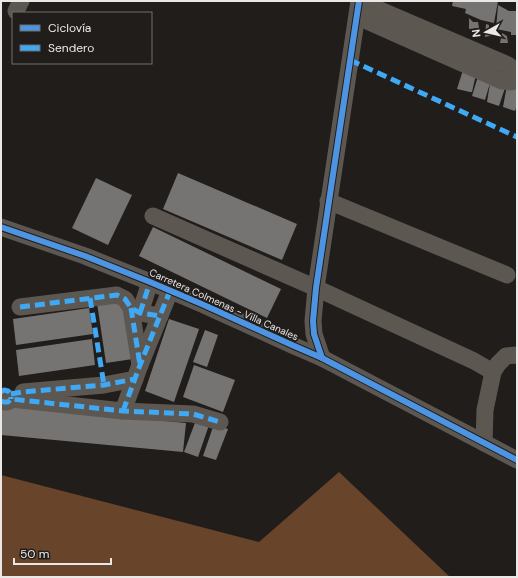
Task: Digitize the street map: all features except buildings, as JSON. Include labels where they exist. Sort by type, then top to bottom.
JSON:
[{"type":"street","points":[[359,6],[508,65],[513,69],[514,79],[511,82],[502,81],[359,6]]},
{"type":"street","points":[[322,358],[314,334],[313,321],[316,288],[328,201],[359,6]]},
{"type":"street","points":[[328,201],[507,276]]},
{"type":"street","points":[[153,216],[316,288],[474,361],[494,372]]},
{"type":"street","name":"Carretera Colmenas - Villa Canales","points":[[1,227],[85,256],[150,282],[322,358],[517,460]]},
{"type":"street","points":[[138,372],[135,311],[150,282]]},
{"type":"street","points":[[123,411],[170,291]]},
{"type":"street","points":[[20,307],[117,295],[125,299],[135,311],[160,316]]},
{"type":"street","points":[[484,443],[485,410],[494,372],[498,364],[506,356],[517,354]]},
{"type":"street","points":[[6,396],[22,392],[104,385],[138,372]]},
{"type":"street","points":[[6,396],[123,411],[193,414],[220,422]]},
{"type":"shaded area","points":[[339,472],[450,577],[1,577],[1,475],[259,542]]},
{"type":"marked path","points":[[350,60],[517,137]]},
{"type":"marked path","points":[[140,313],[150,282]]},
{"type":"marked path","points":[[123,411],[170,291]]},
{"type":"marked path","points":[[20,307],[117,295],[125,299],[131,308],[140,313],[160,316]]},
{"type":"marked path","points":[[90,298],[104,385]]},
{"type":"marked path","points":[[131,308],[140,365]]},
{"type":"marked path","points":[[11,394],[104,385],[135,379]]},
{"type":"marked path","points":[[1,392],[4,390],[8,391],[11,394],[11,399]]},
{"type":"marked path","points":[[1,401],[8,402],[11,399],[123,411],[193,414],[220,422]]},
{"type":"cycle path","points":[[322,358],[314,334],[313,321],[316,288],[359,1]]},
{"type":"cycle path","points":[[1,227],[85,256],[150,282],[322,358],[517,460]]}]
